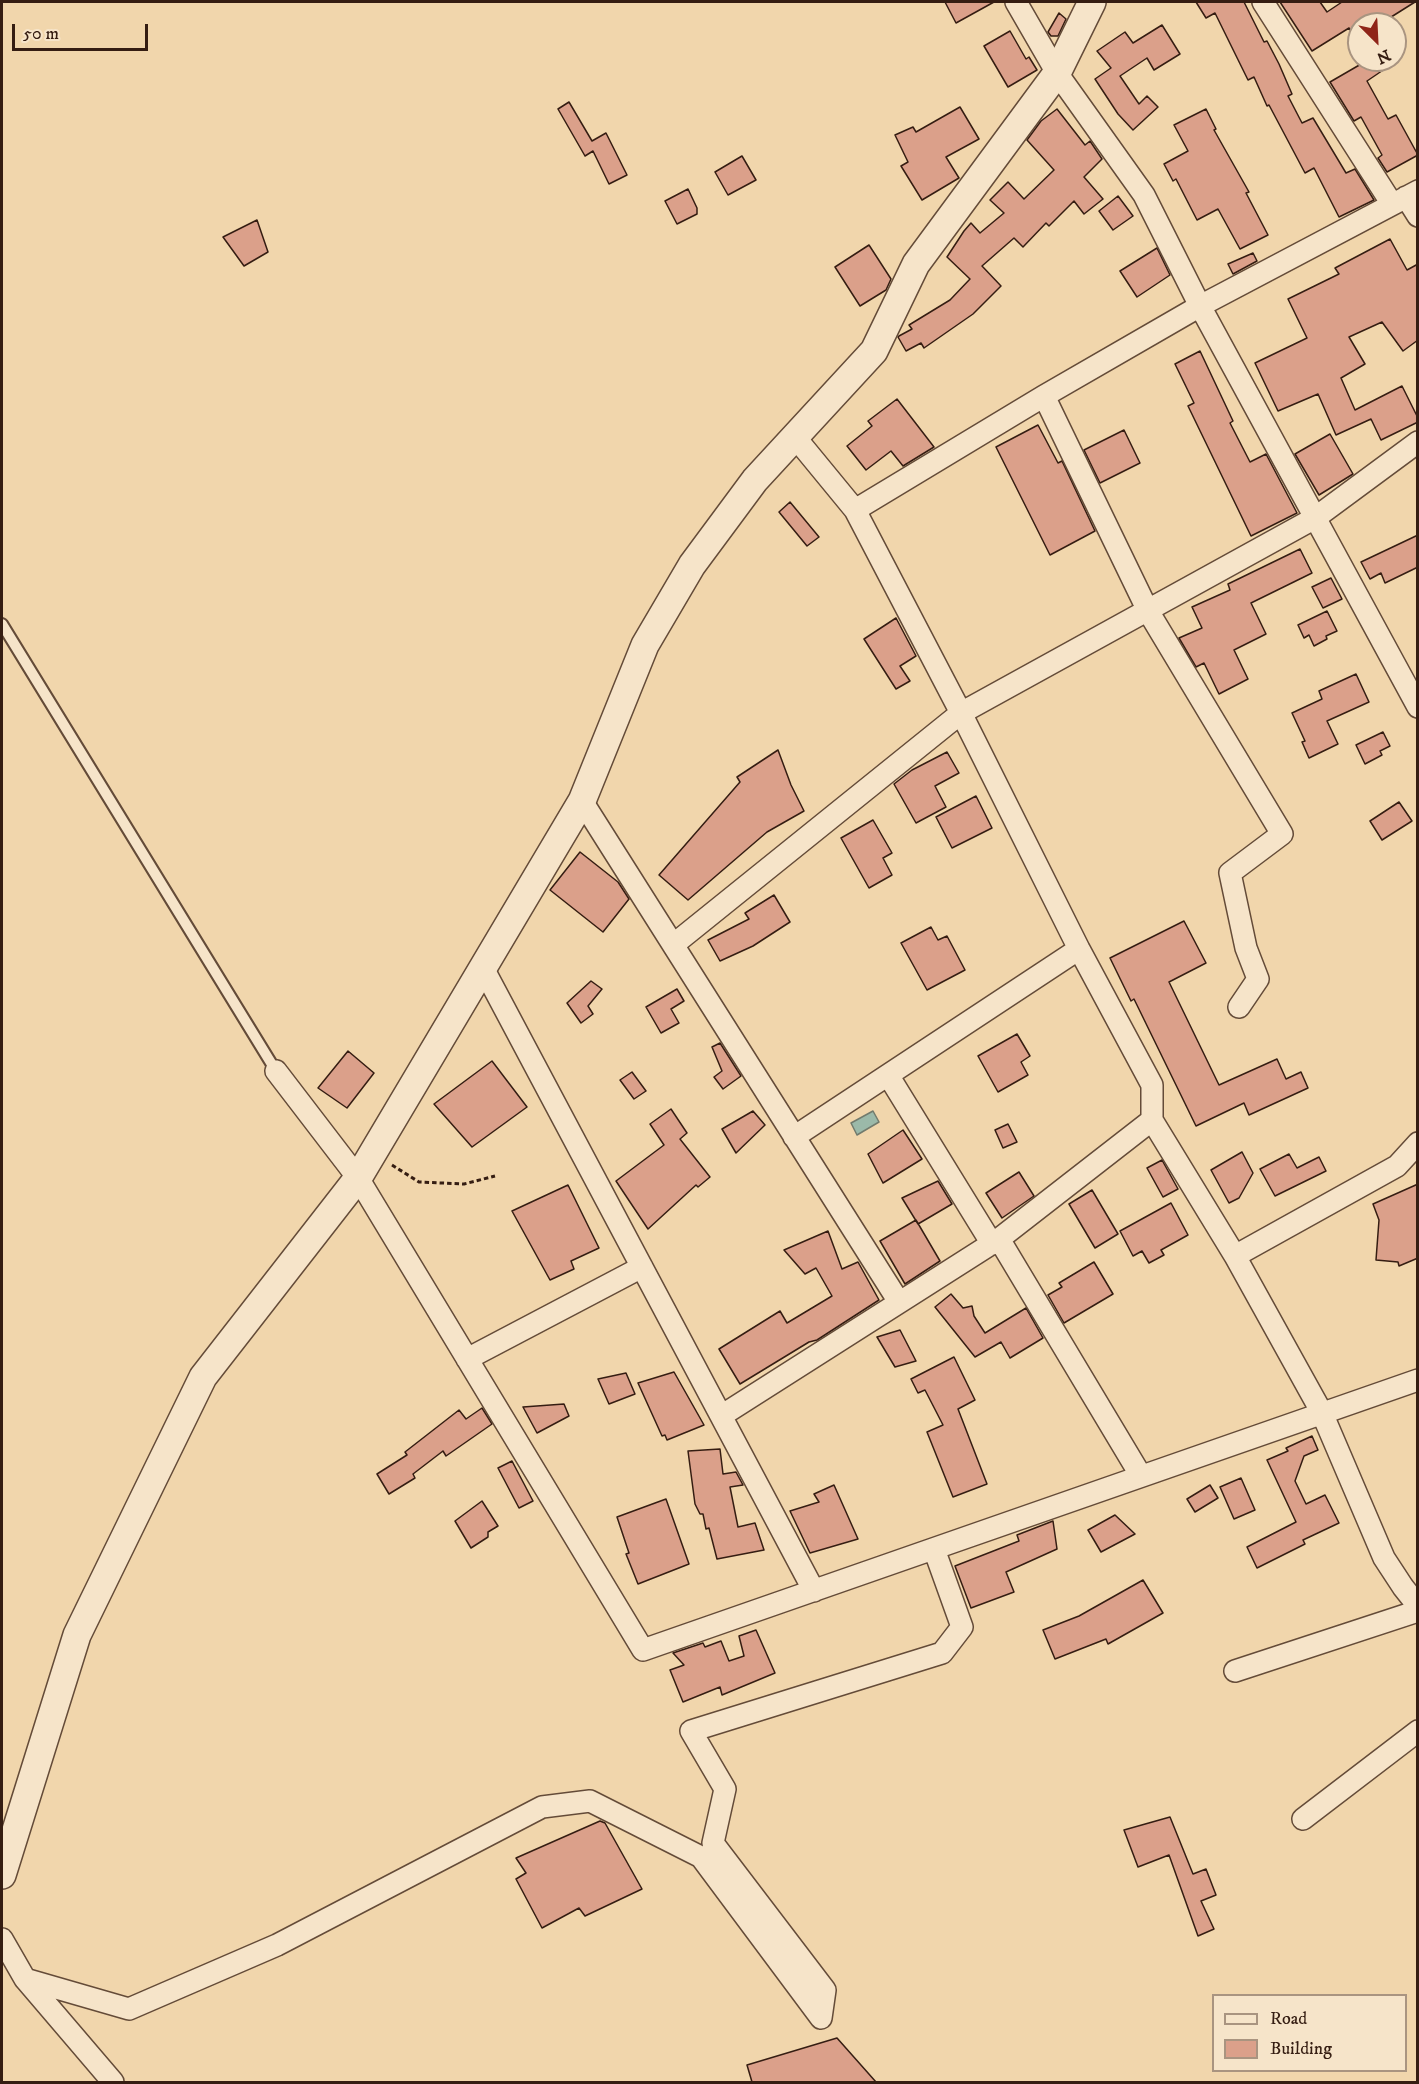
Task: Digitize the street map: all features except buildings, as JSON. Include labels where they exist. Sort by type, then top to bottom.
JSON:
[{"type":"street","points":[[1016,2],[1057,73],[1144,195],[1200,306],[1418,707]]},
{"type":"street","points":[[2,1875],[77,1635],[203,1377],[358,1178],[582,801],[645,645],[692,565],[755,480],[874,351],[916,264],[1057,73],[1092,2]]},
{"type":"street","points":[[1263,2],[1418,216]]},
{"type":"street","points":[[855,510],[1044,396],[1200,306],[1405,197]]},
{"type":"street","points":[[1044,396],[1148,611],[1282,834],[1230,873],[1246,948],[1258,978],[1239,1007]]},
{"type":"street","points":[[795,437],[855,510],[961,713],[1078,949],[1152,1084],[1152,1120],[1235,1256],[1322,1413],[1384,1558],[1418,1606]]},
{"type":"street","points":[[673,945],[961,713],[1315,518],[1418,442]]},
{"type":"street","points":[[582,801],[899,1302]]},
{"type":"street","points":[[794,1137],[1078,949]]},
{"type":"street","points":[[483,968],[814,1591]]},
{"type":"street","points":[[276,1071],[358,1178],[643,1650],[1418,1380]]},
{"type":"street","points":[[888,1075],[996,1241],[1141,1476]]},
{"type":"street","points":[[721,1416],[996,1241],[1152,1120]]},
{"type":"street","points":[[1235,1256],[1397,1166],[1418,1143]]},
{"type":"street","points":[[467,1359],[642,1267]]},
{"type":"street","points":[[25,1979],[129,2009],[277,1945],[542,1807],[590,1801],[701,1857],[821,2018],[825,1990],[713,1843],[724,1789],[691,1731],[942,1653],[962,1627],[934,1549]]},
{"type":"street","points":[[1235,1671],[1418,1611]]},
{"type":"street","points":[[1303,1819],[1418,1731]]},
{"type":"street","points":[[2,1939],[25,1979],[113,2082]]},
{"type":"lane","points":[[2,624],[276,1071]]},
{"type":"path","points":[[372,1154],[419,1182],[464,1184],[495,1176]]},
{"type":"shaded area","points":[[873,1111],[879,1122],[857,1135],[851,1123]]}]
